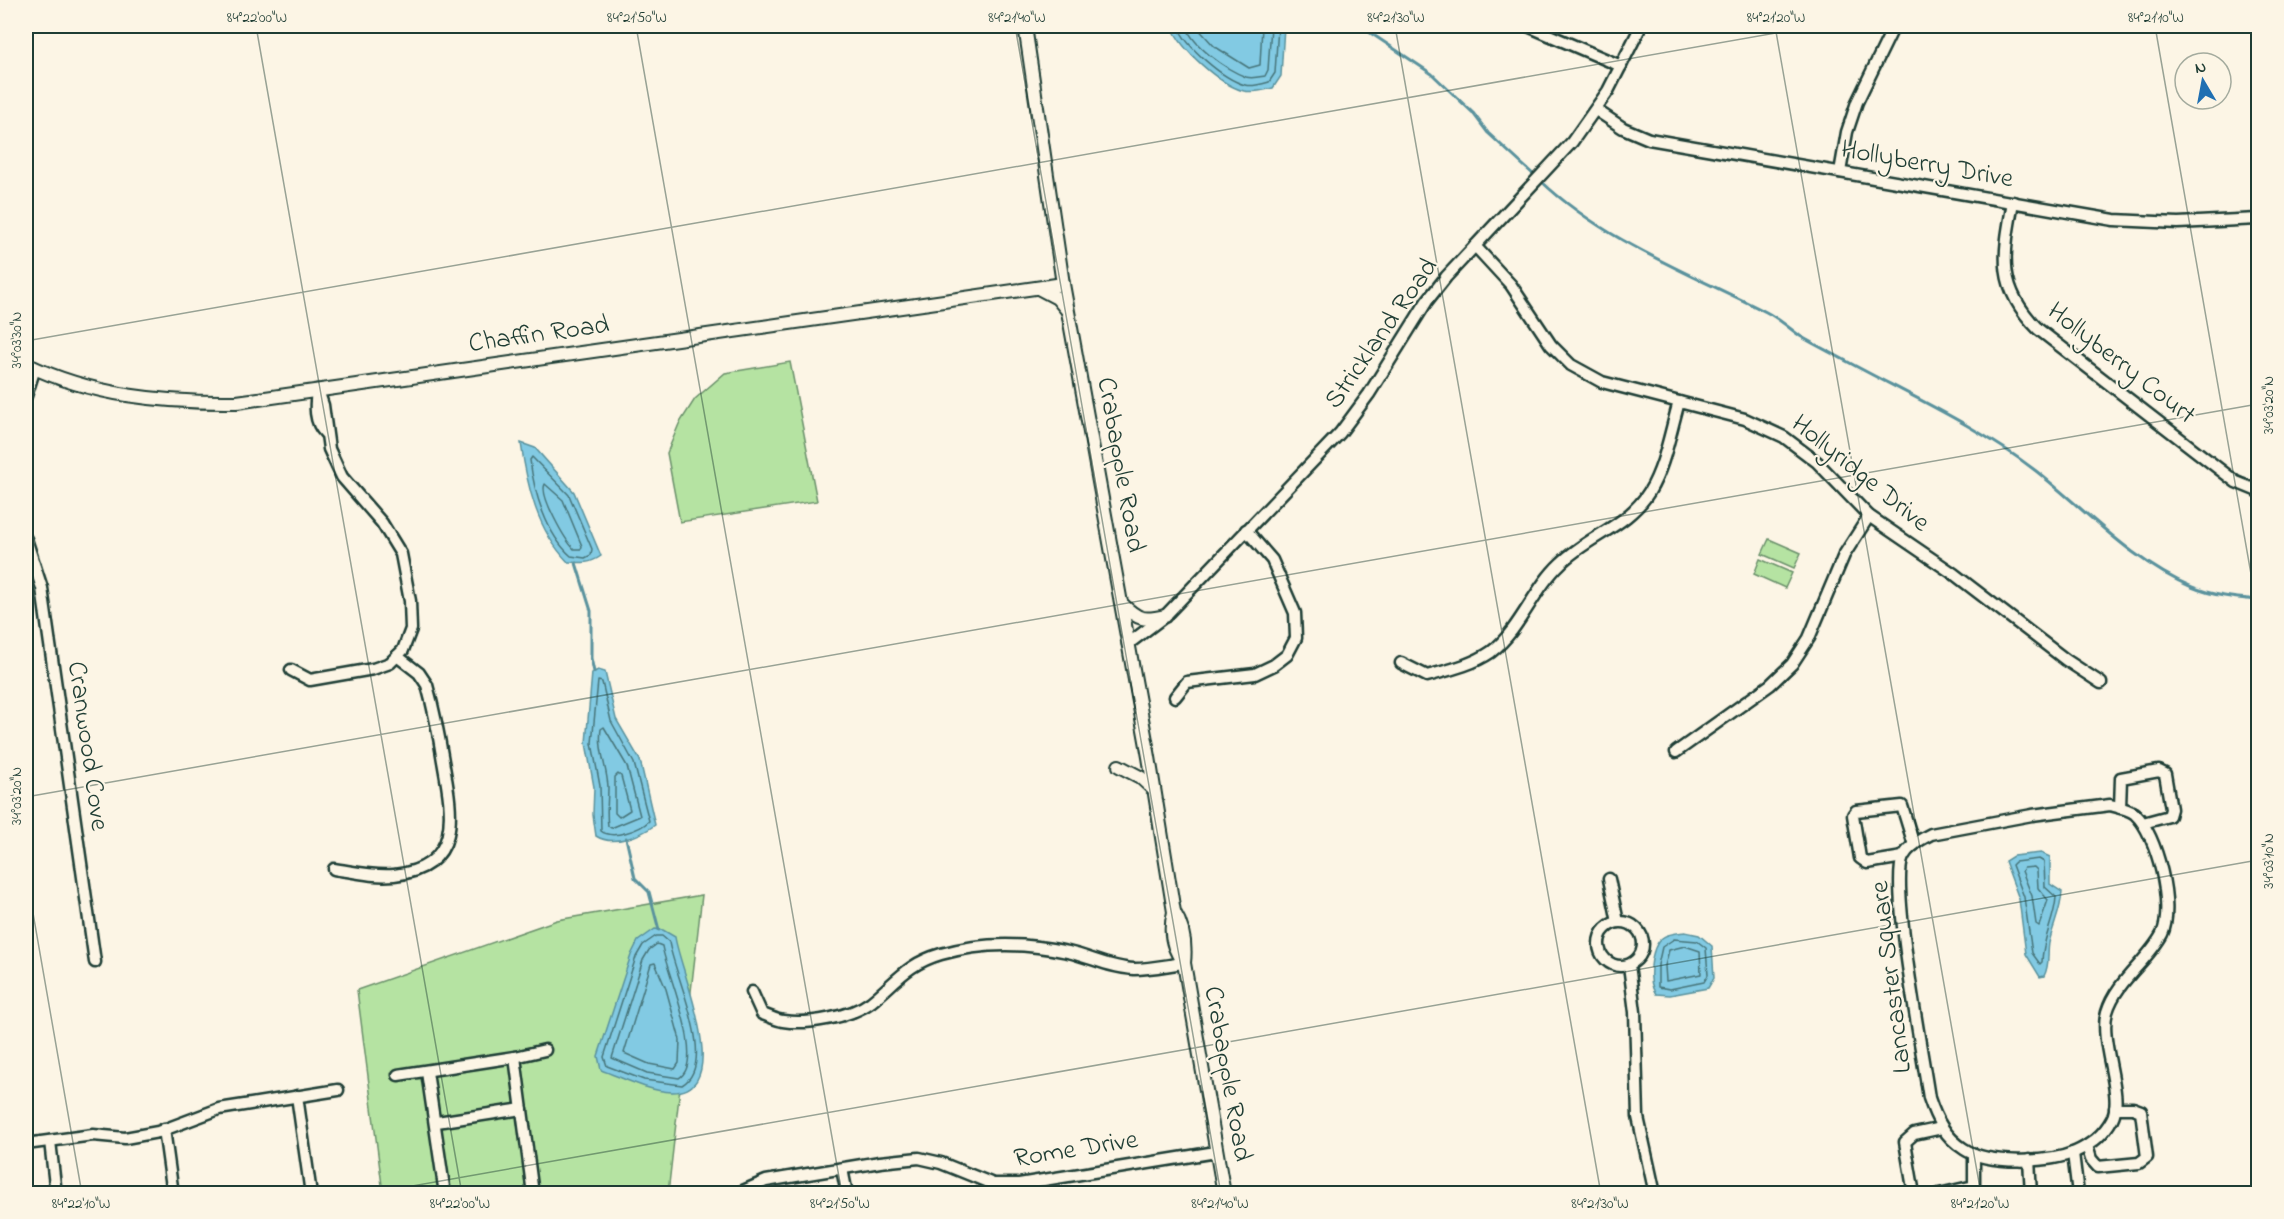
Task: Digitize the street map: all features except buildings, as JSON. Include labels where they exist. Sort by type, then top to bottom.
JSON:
[{"type":"street","name":"Crabapple Road","points":[[1026,26],[1063,285],[1174,912],[1170,926],[1174,951],[1184,963],[1224,1194]]},
{"type":"street","points":[[1528,26],[1621,66]]},
{"type":"street","name":"Strickland Road","points":[[1128,644],[1165,616],[1340,433],[1369,394],[1427,301],[1572,142],[1596,110],[1641,26]]},
{"type":"street","points":[[1840,172],[1847,132],[1857,102],[1894,26]]},
{"type":"street","name":"Hollyberry Drive","points":[[1596,110],[1623,129],[1649,139],[2013,202],[2145,223],[2259,219]]},
{"type":"street","name":"Hollyberry Court","points":[[2013,202],[2004,266],[2011,293],[2025,316],[2038,329],[2236,482],[2259,491]]},
{"type":"street","name":"Hollyridge Drive","points":[[1475,246],[1510,285],[1551,345],[1571,365],[1602,382],[1745,419],[1784,437],[1817,462],[1869,516],[1954,574],[2066,660],[2101,683]]},
{"type":"street","name":"Chaffin Road","points":[[30,366],[82,386],[121,395],[185,403],[237,402],[1063,285]]},
{"type":"street","points":[[1038,288],[1057,298],[1068,310]]},
{"type":"street","points":[[26,396],[30,366]]},
{"type":"street","points":[[291,670],[310,680],[373,669],[390,663],[403,650],[411,629],[411,614],[401,554],[382,523],[342,477],[328,449],[325,433],[319,427],[315,407],[318,390]]},
{"type":"street","points":[[1401,663],[1427,676],[1461,666],[1492,651],[1510,633],[1541,585],[1560,563],[1579,547],[1618,524],[1636,509],[1649,493],[1658,475],[1679,402]]},
{"type":"street","points":[[1676,752],[1770,685],[1792,664],[1809,638],[1845,555],[1869,516]]},
{"type":"street","points":[[1175,697],[1188,682],[1255,674],[1274,665],[1287,655],[1296,638],[1295,612],[1272,560],[1246,530]]},
{"type":"street","name":"Cranwood Cove","points":[[26,539],[42,588],[95,962]]},
{"type":"street","points":[[1121,604],[1131,614],[1146,621],[1165,616]]},
{"type":"street","points":[[334,869],[394,875],[415,869],[442,850],[450,832],[452,809],[427,685],[419,673],[397,656]]},
{"type":"street","points":[[1119,766],[1140,777],[1154,790]]},
{"type":"street","points":[[2087,1146],[2091,1159],[2098,1167],[2139,1163],[2148,1157],[2140,1111],[2133,1107],[2115,1108],[2104,1028],[2107,1011],[2141,959],[2160,937],[2166,925],[2167,911],[2152,839],[2143,823],[2133,812],[2120,808],[2121,778],[2159,771],[2165,774],[2171,809],[2169,816],[2143,823]]},
{"type":"street","name":"Lancaster Square","points":[[2115,1108],[2114,1118],[2099,1137],[2087,1146],[2073,1153],[2029,1160],[1998,1160],[1974,1154],[1965,1150],[1942,1128],[1937,1121],[1929,1098],[1899,878],[1903,858],[1914,845],[1931,834],[2032,815],[2110,805],[2120,808]]},
{"type":"street","points":[[1903,858],[1867,863],[1860,858],[1852,815],[1856,810],[1902,806],[1914,845]]},
{"type":"street","points":[[1609,879],[1618,922]]},
{"type":"street","points":[[1618,922],[1632,925],[1642,936],[1643,950],[1640,956],[1629,965],[1621,967],[1607,962],[1599,950],[1601,935],[1611,924],[1618,922]]},
{"type":"street","points":[[752,992],[762,1014],[783,1021],[809,1021],[854,1012],[869,1003],[915,963],[943,953],[978,947],[1013,944],[1068,952],[1112,966],[1134,969],[1184,963]]},
{"type":"street","points":[[1629,965],[1635,1012],[1638,1117],[1655,1194]]},
{"type":"street","points":[[398,1075],[427,1072],[545,1050]]},
{"type":"street","points":[[515,1057],[533,1194]]},
{"type":"street","points":[[427,1072],[445,1194]]},
{"type":"street","points":[[26,1144],[93,1135],[125,1138],[164,1129],[219,1109],[338,1089]]},
{"type":"street","points":[[297,1096],[311,1194]]},
{"type":"street","points":[[436,1122],[522,1109]]},
{"type":"street","points":[[1914,1194],[1905,1142],[1914,1134],[1942,1128]]},
{"type":"street","points":[[164,1129],[173,1194]]},
{"type":"street","points":[[50,1141],[56,1194]]},
{"type":"street","name":"Rome Drive","points":[[735,1194],[766,1181],[919,1158],[941,1163],[993,1184],[1019,1184],[1216,1152]]},
{"type":"street","points":[[2073,1153],[2078,1194]]},
{"type":"street","points":[[1939,1194],[1974,1186],[1974,1154]]},
{"type":"street","points":[[2029,1160],[2031,1194]]},
{"type":"street","points":[[842,1169],[846,1194]]},
{"type":"green space","points":[[790,362],[817,501],[680,522],[667,453],[679,424],[695,399],[725,373]]},
{"type":"green space","points":[[1769,539],[1801,553],[1794,568],[1762,554]]},
{"type":"green space","points":[[1760,559],[1792,573],[1785,588],[1754,574]]},
{"type":"green space","points":[[702,895],[668,1193],[383,1193],[357,990],[557,920]]},
{"type":"water","points":[[1172,26],[1284,26],[1281,76],[1273,88],[1251,92],[1234,87],[1202,65],[1183,45]]},
{"type":"water","points":[[521,443],[535,448],[574,492],[601,556],[597,559],[581,563],[568,562],[548,536],[530,491]]},
{"type":"water","points":[[598,670],[605,672],[616,719],[640,760],[655,825],[626,839],[610,840],[596,836],[593,815],[594,787],[586,743],[592,673]]},
{"type":"water","points":[[2041,853],[2050,857],[2050,884],[2062,892],[2049,943],[2047,968],[2044,976],[2040,977],[2026,954],[2019,899],[2005,861],[2013,856]]},
{"type":"water","points":[[655,929],[663,930],[675,937],[693,1000],[702,1052],[700,1073],[691,1087],[672,1092],[645,1087],[601,1070],[598,1056],[631,955],[638,941]]},
{"type":"water","points":[[1685,932],[1699,935],[1712,946],[1714,978],[1708,988],[1670,995],[1656,994],[1651,982],[1651,965],[1655,949],[1664,936]]},
{"type":"waterway","points":[[1360,26],[1432,74],[1473,113],[1488,133],[1535,176]]},
{"type":"waterway","points":[[1540,180],[1591,221],[1619,238],[1766,312],[1800,336],[1991,440],[2036,471],[2129,550],[2149,564],[2208,593],[2258,600]]},
{"type":"waterway","points":[[576,563],[591,611],[591,658],[594,672]]},
{"type":"waterway","points":[[626,838],[635,878],[649,892],[659,930]]}]
